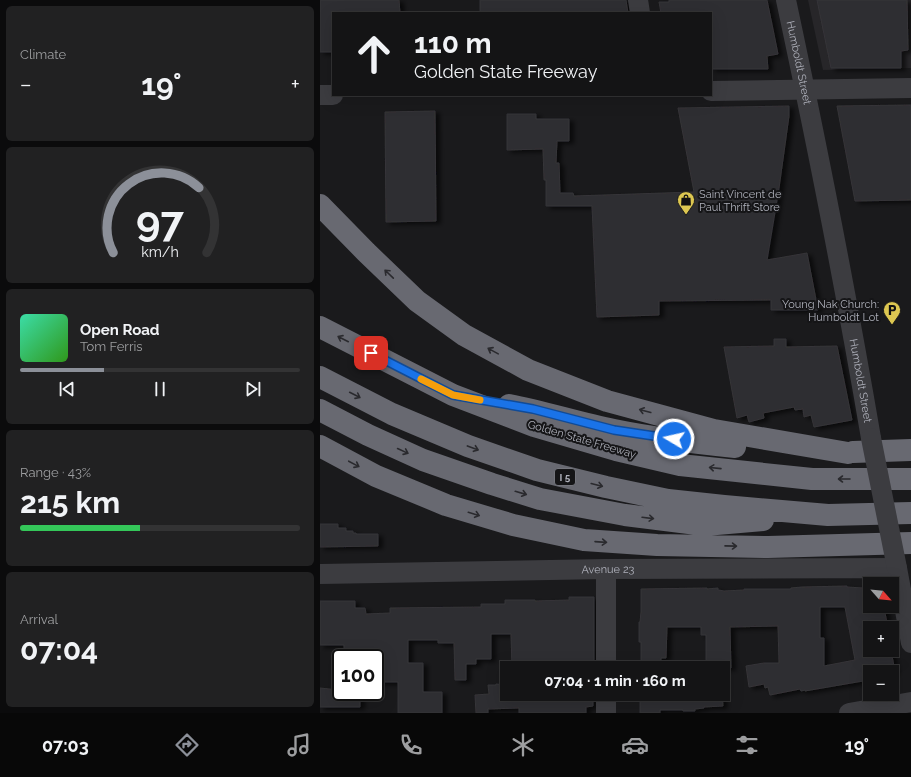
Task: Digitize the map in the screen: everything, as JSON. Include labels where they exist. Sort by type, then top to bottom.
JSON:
[{"type":"highway","points":[[320,206],[417,301],[464,335],[528,370],[607,401],[714,430],[848,452]]},
{"type":"highway","name":"Golden State Freeway","points":[[320,327],[453,395],[534,426],[616,450],[680,465],[812,479],[911,479]]},
{"type":"highway","name":"I 5","points":[[320,377],[392,414],[468,446],[537,470],[606,487],[668,500],[828,515],[911,513]]},
{"type":"highway","points":[[453,395],[533,409],[614,430],[704,444],[795,452],[911,450]]},
{"type":"highway","points":[[320,410],[368,435],[423,460],[540,499],[625,515],[706,525],[828,515]]},
{"type":"highway","points":[[320,446],[376,476],[446,505],[513,525],[584,540],[657,546],[768,547],[911,543]]},
{"type":"street","points":[[638,0],[640,12]]},
{"type":"street","name":"Humboldt Street","points":[[786,0],[853,333],[871,438],[911,643]]},
{"type":"street","points":[[712,90],[911,88]]},
{"type":"street","points":[[320,95],[332,95]]},
{"type":"street","name":"Avenue 23","points":[[320,574],[606,569],[897,568]]},
{"type":"street","points":[[606,569],[606,661]]},
{"type":"street","points":[[606,701],[606,713]]},
{"type":"street","points":[[849,713],[911,702]]},
{"type":"shaded area","points":[[808,0],[911,0],[911,68],[823,70]]},
{"type":"building","points":[[320,0],[399,0],[400,12],[332,12],[332,52],[320,52]]},
{"type":"building","points":[[480,0],[626,0],[628,12],[492,12],[480,12]]},
{"type":"building","points":[[669,0],[767,0],[778,54],[767,56],[768,69],[712,69],[712,12],[661,12],[659,2],[669,2]]},
{"type":"building","points":[[817,0],[907,0],[908,50],[901,51],[901,68],[831,68]]},
{"type":"building","points":[[911,105],[911,200],[855,201],[837,106]]},
{"type":"building","points":[[789,106],[789,116],[779,188],[767,260],[807,253],[818,310],[771,310],[771,300],[659,301],[659,315],[597,317],[592,206],[546,206],[546,180],[544,180],[543,149],[507,150],[507,114],[536,114],[536,119],[569,119],[569,141],[557,141],[556,163],[559,163],[560,193],[573,193],[574,196],[694,192],[678,108]]},
{"type":"building","points":[[435,111],[436,221],[386,222],[385,112]]},
{"type":"building","points":[[774,339],[786,339],[786,347],[837,346],[852,420],[814,427],[811,415],[804,417],[803,409],[795,410],[794,407],[763,413],[764,418],[749,422],[747,415],[737,418],[724,347],[774,346]]},
{"type":"building","points":[[320,524],[338,524],[338,528],[346,528],[346,531],[353,531],[353,533],[356,534],[378,534],[378,546],[320,547]]},
{"type":"building","points":[[847,586],[863,588],[863,613],[885,613],[887,621],[863,621],[863,657],[892,657],[894,665],[863,665],[863,681],[805,691],[801,691],[800,689],[770,695],[768,687],[765,688],[764,684],[749,687],[746,666],[764,663],[779,663],[778,626],[730,627],[731,668],[730,661],[706,661],[706,635],[701,635],[701,627],[667,627],[666,658],[661,658],[661,661],[641,661],[639,622],[641,612],[641,589],[718,588],[718,590],[724,591]],"holes":[[[820,607],[845,607],[855,660],[824,666],[824,638],[820,638]]]},
{"type":"building","points":[[569,597],[594,597],[594,661],[512,661],[511,634],[491,634],[491,659],[476,659],[476,664],[466,664],[466,680],[455,680],[454,643],[438,643],[438,640],[408,640],[408,663],[423,663],[423,692],[442,692],[442,713],[398,713],[398,682],[384,682],[384,649],[344,649],[344,645],[320,645],[320,601],[355,601],[355,608],[365,608],[366,614],[390,613],[390,608],[481,607],[481,604],[505,604],[505,600],[569,600]]},
{"type":"building","points":[[500,684],[500,701],[593,701],[593,706],[586,707],[586,713],[519,713],[519,708],[488,709],[488,713],[476,713],[475,695],[489,694],[488,685]]},
{"type":"building","points":[[320,688],[332,689],[332,701],[360,701],[360,707],[320,707]]},
{"type":"building","points":[[640,701],[723,701],[723,706],[704,707],[695,709],[695,711],[660,710],[660,713],[640,713]]},
{"type":"slow traffic","points":[[421,379],[453,395],[480,400]]},
{"type":"place","name":"Saint Vincent de Paul Thrift Store","points":[[686,215]]},
{"type":"place","name":"Young Nak Church: Humboldt Lot","points":[[892,325]]},
{"type":"route","points":[[371,353],[453,395],[533,409],[614,430],[674,439]]}]
